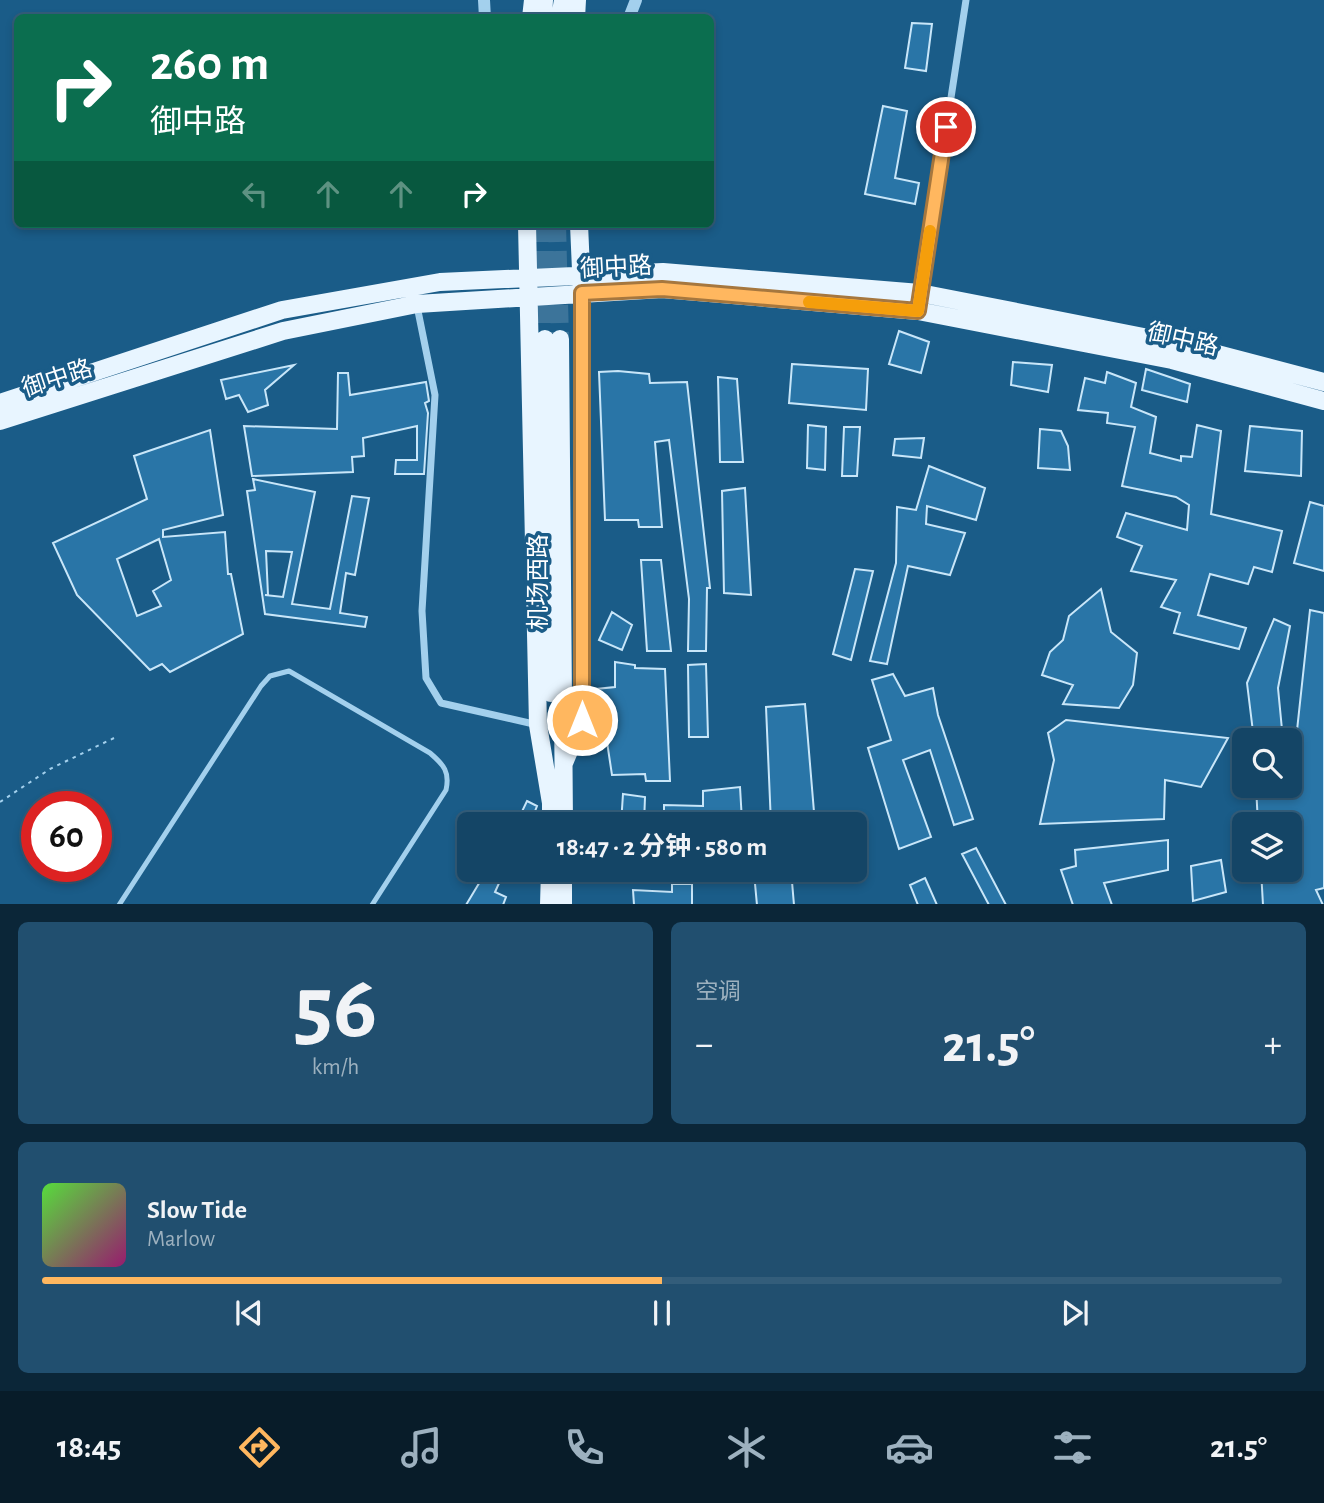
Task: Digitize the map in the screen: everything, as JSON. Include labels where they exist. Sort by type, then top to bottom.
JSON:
[{"type":"main road","points":[[527,228],[538,725],[551,812]]},
{"type":"main road","points":[[564,763],[582,720],[582,284],[579,228]]},
{"type":"main road","name":"御中路","points":[[0,422],[283,331],[415,296],[440,282],[528,287],[582,284],[663,272],[919,302],[1179,344],[1324,382]]},
{"type":"main road","name":"御中路","points":[[0,402],[282,310],[415,296]]},
{"type":"main road","name":"御中路","points":[[919,302],[1172,360],[1324,401]]},
{"type":"main road","name":"机场西路","points":[[551,803],[552,339],[564,812]]},
{"type":"main road","points":[[550,882],[550,904]]},
{"type":"main road","points":[[563,882],[563,904]]},
{"type":"street","points":[[919,302],[966,0]]},
{"type":"street","points":[[415,296],[435,395],[422,611],[426,678],[441,703],[538,725]]},
{"type":"lane","points":[[120,904],[261,686],[270,676],[289,671],[430,753],[446,769],[449,777],[446,790],[373,904]]},
{"type":"path","points":[[0,802],[50,769],[114,738]]},
{"type":"building","points":[[912,23],[932,24],[926,71],[905,68]]},
{"type":"building","points":[[883,106],[907,111],[895,178],[919,183],[915,204],[865,194]]},
{"type":"building","points":[[899,331],[929,342],[921,373],[889,364]]},
{"type":"building","points":[[1013,362],[1052,365],[1048,392],[1011,385]]},
{"type":"building","points":[[792,364],[868,369],[866,410],[789,403]]},
{"type":"building","points":[[294,365],[265,390],[268,405],[248,412],[239,395],[226,399],[221,380]]},
{"type":"building","points":[[1146,369],[1190,384],[1187,402],[1142,390]]},
{"type":"building","points":[[599,372],[649,374],[650,383],[687,382],[710,588],[707,588],[706,651],[688,651],[689,599],[669,440],[655,442],[662,527],[639,527],[638,520],[605,520]]},
{"type":"building","points":[[1107,372],[1136,383],[1131,407],[1156,417],[1150,453],[1181,461],[1181,456],[1192,457],[1197,425],[1221,431],[1211,514],[1282,531],[1272,572],[1254,567],[1248,584],[1210,574],[1198,615],[1246,628],[1239,649],[1174,633],[1180,613],[1161,607],[1176,580],[1131,571],[1142,546],[1117,537],[1126,513],[1187,530],[1189,505],[1176,497],[1122,486],[1135,427],[1107,423],[1108,413],[1078,410],[1085,378],[1105,383]]},
{"type":"building","points":[[338,373],[348,373],[350,395],[426,382],[429,401],[425,403],[428,413],[424,474],[395,474],[396,460],[417,460],[417,426],[363,438],[364,456],[352,457],[353,472],[252,476],[244,426],[337,429]]},
{"type":"building","points":[[718,377],[737,379],[743,462],[720,462]]},
{"type":"building","points":[[808,425],[826,427],[825,470],[807,468]]},
{"type":"building","points":[[1250,426],[1302,431],[1301,476],[1245,471]]},
{"type":"building","points":[[844,427],[860,427],[857,476],[842,476]]},
{"type":"building","points":[[1040,429],[1061,431],[1068,446],[1070,470],[1038,468]]},
{"type":"building","points":[[210,430],[223,515],[163,530],[163,537],[225,532],[228,574],[231,574],[243,634],[170,672],[162,664],[150,670],[77,595],[53,543],[147,499],[134,456]],"holes":[[[159,539],[171,580],[153,591],[161,606],[137,616],[117,559]]]},
{"type":"building","points":[[924,438],[921,458],[893,455],[895,439]]},
{"type":"building","points":[[929,466],[985,488],[976,520],[927,506],[926,524],[965,533],[950,575],[908,566],[887,664],[870,661],[896,563],[897,507],[916,510]]},
{"type":"building","points":[[253,479],[315,492],[292,604],[330,609],[352,496],[369,498],[355,575],[346,573],[340,613],[367,617],[365,627],[265,614],[247,491],[255,490]],"holes":[[[266,551],[292,552],[283,597],[265,595],[268,595]]]},
{"type":"building","points":[[745,488],[751,595],[724,593],[722,491]]},
{"type":"building","points":[[1310,502],[1324,506],[1324,571],[1294,563]]},
{"type":"building","points":[[641,560],[661,560],[671,651],[647,651]]},
{"type":"building","points":[[855,569],[873,571],[851,660],[833,654]]},
{"type":"building","points":[[1101,589],[1111,632],[1137,653],[1133,685],[1119,708],[1063,704],[1073,685],[1042,675],[1050,652],[1063,640],[1069,616]]},
{"type":"building","points":[[1310,610],[1324,613],[1324,888],[1316,890],[1323,904],[1263,904],[1262,882],[1302,882],[1302,812],[1257,812],[1257,798],[1302,798],[1302,728],[1297,728]]},
{"type":"building","points":[[612,612],[632,625],[622,650],[599,640]]},
{"type":"building","points":[[1274,619],[1290,626],[1278,688],[1282,728],[1253,728],[1247,683]]},
{"type":"building","points":[[615,662],[635,665],[635,668],[665,669],[670,781],[646,781],[645,774],[612,775],[607,742],[596,741],[596,689],[615,687]]},
{"type":"building","points":[[706,664],[708,737],[689,737],[688,665]]},
{"type":"building","points":[[893,674],[905,696],[933,688],[938,715],[973,819],[954,825],[930,750],[903,760],[931,837],[899,849],[868,748],[891,740],[872,680]]},
{"type":"building","points":[[805,704],[814,812],[770,812],[766,707]]},
{"type":"building","points":[[1066,720],[1228,738],[1201,787],[1165,780],[1164,819],[1040,824],[1054,760],[1048,733]]},
{"type":"building","points":[[740,787],[741,812],[664,812],[664,805],[703,806],[703,791]]},
{"type":"building","points":[[623,794],[645,797],[644,812],[622,812]]},
{"type":"building","points":[[527,801],[537,806],[535,812],[522,812]]},
{"type":"building","points":[[1168,840],[1168,870],[1104,883],[1112,904],[1073,904],[1061,870],[1076,866],[1075,850]]},
{"type":"building","points":[[976,848],[1005,904],[988,904],[962,854]]},
{"type":"building","points":[[1221,860],[1226,892],[1193,901],[1191,866]]},
{"type":"building","points":[[925,878],[937,904],[918,904],[910,885]]},
{"type":"building","points":[[480,882],[500,882],[495,892],[506,897],[503,904],[467,904]]},
{"type":"building","points":[[755,882],[792,882],[794,904],[757,904]]},
{"type":"building","points":[[672,884],[692,884],[692,904],[634,904],[633,890],[672,892]]},
{"type":"tunnel","points":[[544,228],[545,339]]},
{"type":"tunnel","points":[[557,228],[560,339]]},
{"type":"slow traffic","points":[[809,302],[918,311],[930,231]]},
{"type":"route","points":[[582,720],[582,293],[662,289],[918,311],[946,127]]}]
